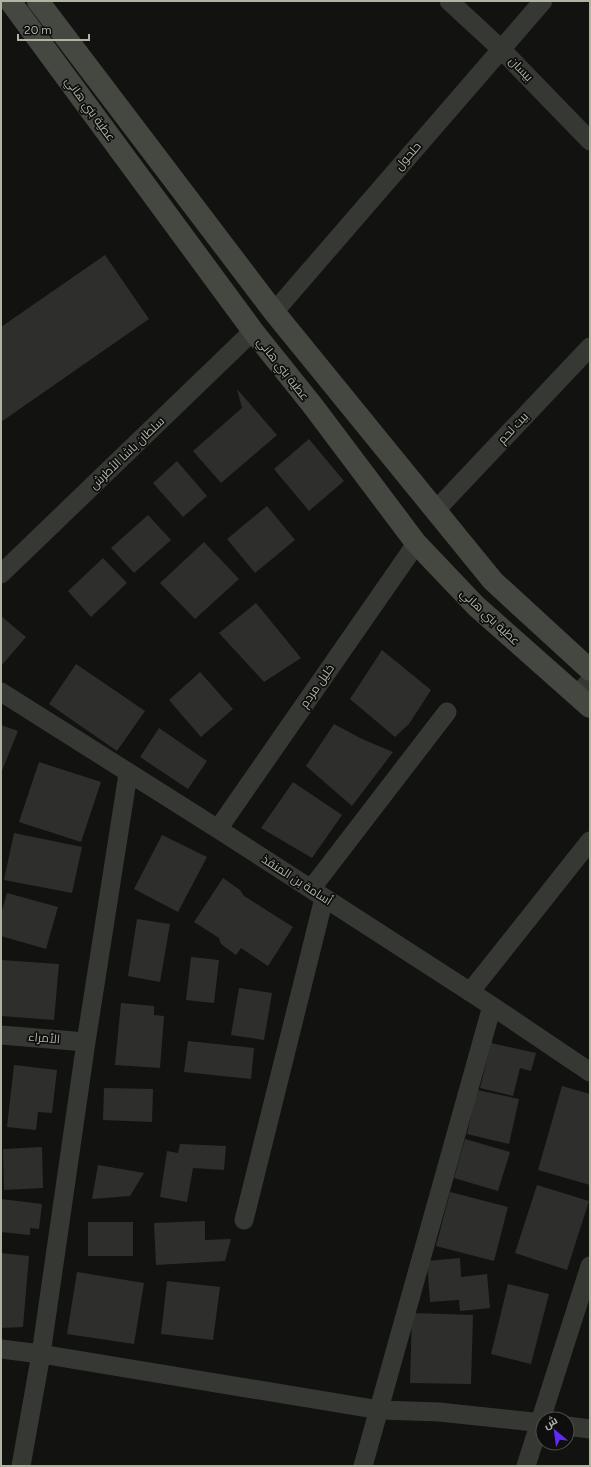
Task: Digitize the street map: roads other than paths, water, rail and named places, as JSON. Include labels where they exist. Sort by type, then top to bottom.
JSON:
[{"type":"main road","name":"عطية بني هاني","points":[[10,1],[253,331],[313,406],[416,543],[476,606],[585,695]]},
{"type":"main road","points":[[38,1],[274,312],[493,581],[590,670]]},
{"type":"street","name":"بيسان","points":[[449,1],[501,49],[590,141]]},
{"type":"street","name":"حلحول","points":[[274,312],[543,1]]},
{"type":"street","name":"سلطان باشا الأطرش","points":[[1,574],[253,331]]},
{"type":"street","name":"بيت لحم","points":[[436,510],[590,347]]},
{"type":"street","name":"خليل مردم","points":[[218,829],[403,564],[416,543]]},
{"type":"street","name":"أسامة بن المنقذ","points":[[1,692],[128,774],[218,829],[492,1006],[590,1072]]},
{"type":"street","points":[[244,1220],[317,893],[447,712]]},
{"type":"street","points":[[21,1466],[41,1354],[86,1042],[128,774]]},
{"type":"street","points":[[470,992],[590,841]]},
{"type":"street","points":[[363,1466],[380,1410],[492,1006]]},
{"type":"street","name":"الأمراء","points":[[1,1035],[86,1042]]},
{"type":"street","points":[[544,1411],[590,1266]]},
{"type":"street","points":[[1,1349],[41,1354],[380,1410],[439,1412],[535,1421]]},
{"type":"street","points":[[575,1427],[590,1429]]},
{"type":"street","points":[[526,1466],[535,1440]]}]
